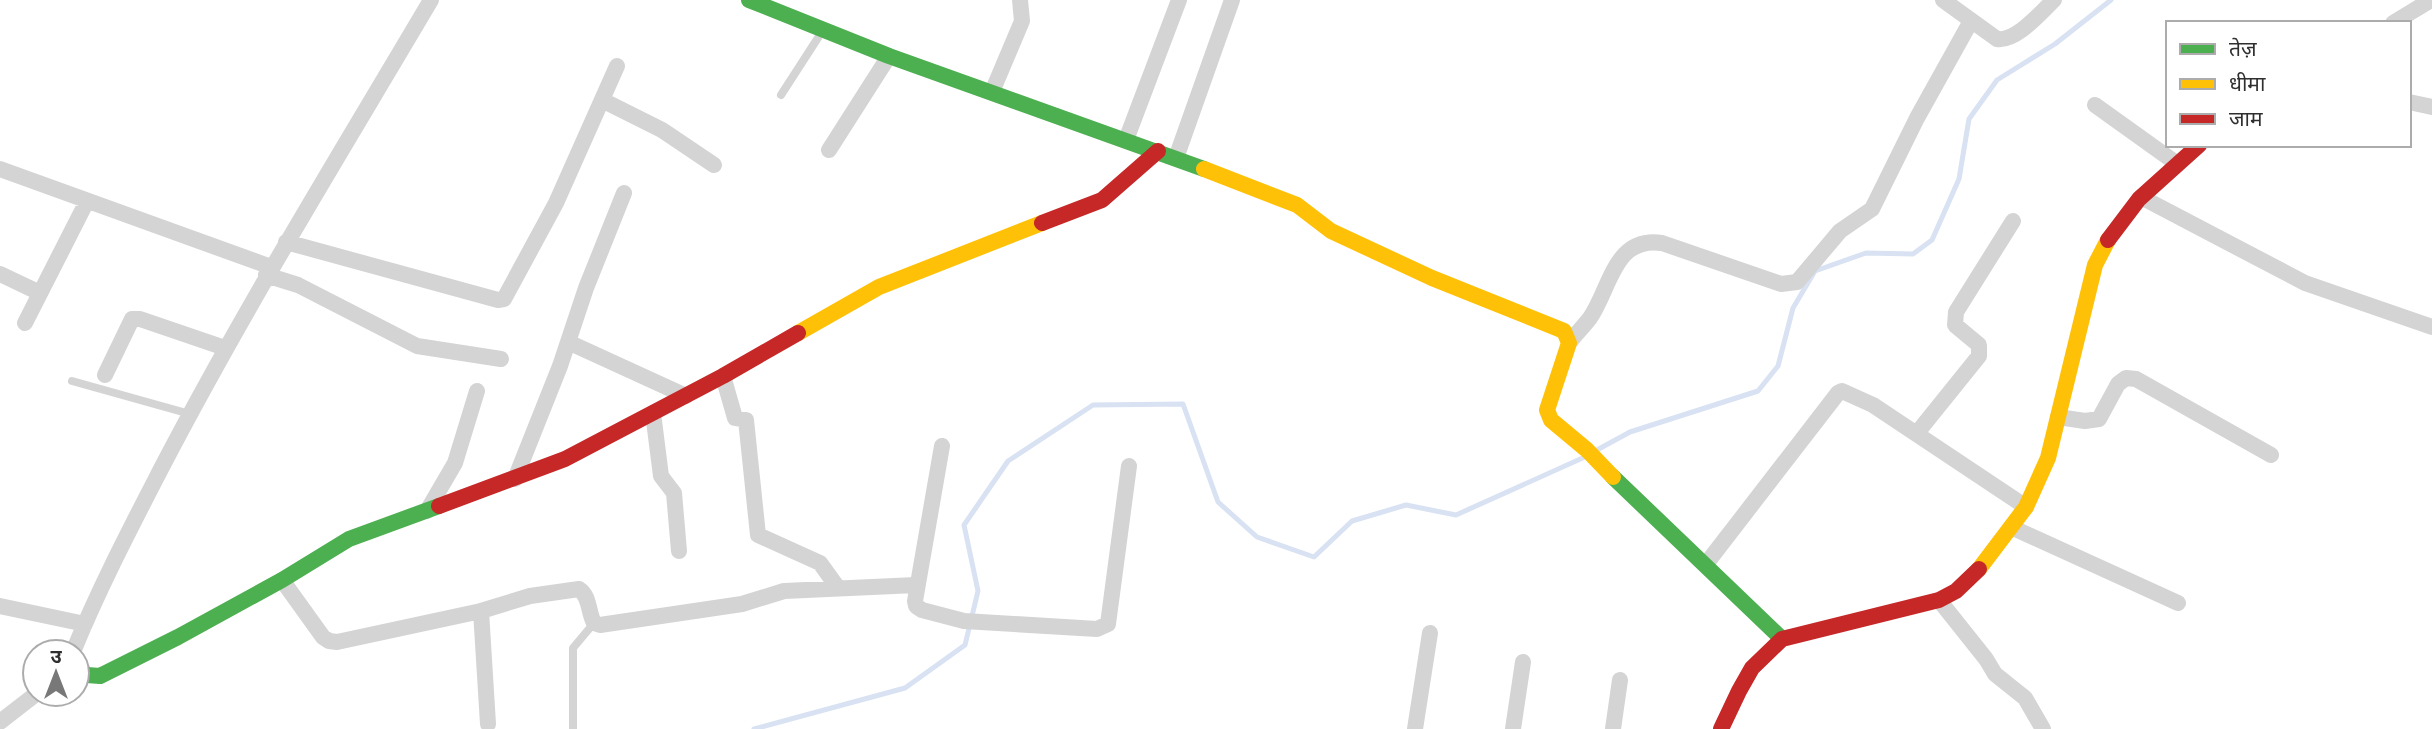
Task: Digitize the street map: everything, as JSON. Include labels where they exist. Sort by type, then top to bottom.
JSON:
[{"type":"street","points":[[79,638],[126,538],[225,348],[431,0]]},
{"type":"street","points":[[749,0],[889,56],[1158,151],[1297,205],[1331,231],[1432,278],[1564,331],[1569,343]]},
{"type":"street","points":[[992,92],[1021,26],[1020,0]]},
{"type":"street","points":[[1126,140],[1179,0]]},
{"type":"street","points":[[1175,158],[1233,0]]},
{"type":"street","points":[[1943,0],[1997,39],[2004,40],[2014,37],[2054,0]]},
{"type":"street","points":[[2396,21],[2431,0]]},
{"type":"street","points":[[1782,639],[1587,450],[1551,420],[1547,410],[1569,343],[1590,317],[1628,249],[1650,241],[1662,243],[1781,284],[1797,282],[1840,231],[1872,209],[1917,118],[1972,21]]},
{"type":"street","points":[[829,150],[889,56]]},
{"type":"street","points":[[286,242],[498,300],[505,299],[556,203],[617,66]]},
{"type":"street","points":[[602,100],[662,130],[714,165]]},
{"type":"street","points":[[2411,102],[2432,107]]},
{"type":"street","points":[[2095,105],[2176,163]]},
{"type":"street","points":[[1721,729],[1748,671],[1765,650],[1782,639],[1939,600],[1968,582],[2026,508],[2048,458],[2095,265],[2104,243],[2120,218],[2176,163],[2196,147]]},
{"type":"street","points":[[91,675],[100,676],[178,637],[282,580],[349,539],[565,460],[723,376],[879,287],[1102,200],[1158,151]]},
{"type":"street","points":[[0,169],[269,271],[405,341],[501,359]]},
{"type":"street","points":[[515,479],[624,192]]},
{"type":"street","points":[[2141,197],[2305,283],[2432,327]]},
{"type":"street","points":[[25,323],[87,201]]},
{"type":"street","points":[[1917,433],[1979,356],[1979,345],[1955,326],[1956,312],[2014,221]]},
{"type":"street","points":[[0,274],[40,293]]},
{"type":"street","points":[[105,375],[132,319],[140,319],[225,348]]},
{"type":"street","points":[[568,342],[686,396]]},
{"type":"street","points":[[723,376],[735,418],[746,420],[758,535],[820,563],[838,588]]},
{"type":"street","points":[[2058,417],[2085,421],[2099,419],[2118,384],[2126,378],[2136,379],[2271,455]]},
{"type":"street","points":[[427,511],[455,463],[477,391]]},
{"type":"street","points":[[1706,564],[1838,393],[1848,392],[1917,433],[2026,508]]},
{"type":"street","points":[[653,413],[661,476],[674,493],[679,551]]},
{"type":"street","points":[[942,446],[915,601],[916,606],[922,610],[964,621],[1097,629],[1108,624],[1129,466]]},
{"type":"street","points":[[2011,527],[2178,603]]},
{"type":"street","points":[[282,580],[328,641],[337,642],[481,611],[530,596],[579,589],[586,596],[594,623],[600,625],[742,604],[785,591],[916,585]]},
{"type":"street","points":[[1939,600],[1995,674],[2025,698],[2043,729]]},
{"type":"street","points":[[0,606],[85,624]]},
{"type":"street","points":[[481,611],[488,724]]},
{"type":"street","points":[[1415,729],[1430,633]]},
{"type":"street","points":[[1513,729],[1523,662]]},
{"type":"street","points":[[1613,729],[1620,680]]},
{"type":"street","points":[[0,722],[21,706]]},
{"type":"lane","points":[[781,95],[824,30]]},
{"type":"lane","points":[[72,381],[190,414]]},
{"type":"lane","points":[[573,729],[573,648],[594,623]]},
{"type":"waterway","points":[[1595,451],[1630,432],[1758,391],[1778,366],[1793,308],[1815,271],[1866,253],[1913,254],[1932,240],[1959,179],[1969,119],[1997,80],[2055,44],[2111,0]]},
{"type":"waterway","points":[[754,729],[905,688],[965,645],[978,591],[964,525],[1008,461],[1093,405],[1183,404],[1218,502],[1257,537],[1314,557],[1352,521],[1406,505],[1456,515],[1587,456]]},
{"type":"traffic: fast","points":[[749,0],[889,56],[1204,169]]},
{"type":"traffic: fast","points":[[1613,477],[1782,639]]},
{"type":"traffic: fast","points":[[91,675],[100,676],[178,637],[282,580],[349,539],[439,506]]},
{"type":"traffic: slow","points":[[1204,169],[1297,205],[1331,231],[1432,278],[1564,331],[1569,343],[1547,410],[1551,420],[1587,450],[1613,477]]},
{"type":"traffic: slow","points":[[798,333],[879,287],[1042,223]]},
{"type":"traffic: slow","points":[[1979,569],[2026,507],[2048,458],[2095,265],[2108,240]]},
{"type":"traffic: jam","points":[[2108,240],[2139,199],[2197,147]]},
{"type":"traffic: jam","points":[[1042,223],[1102,200],[1158,151]]},
{"type":"traffic: jam","points":[[439,506],[565,459],[723,376],[798,333]]},
{"type":"traffic: jam","points":[[1721,729],[1752,668],[1782,639],[1939,600],[1956,591],[1979,569]]}]
